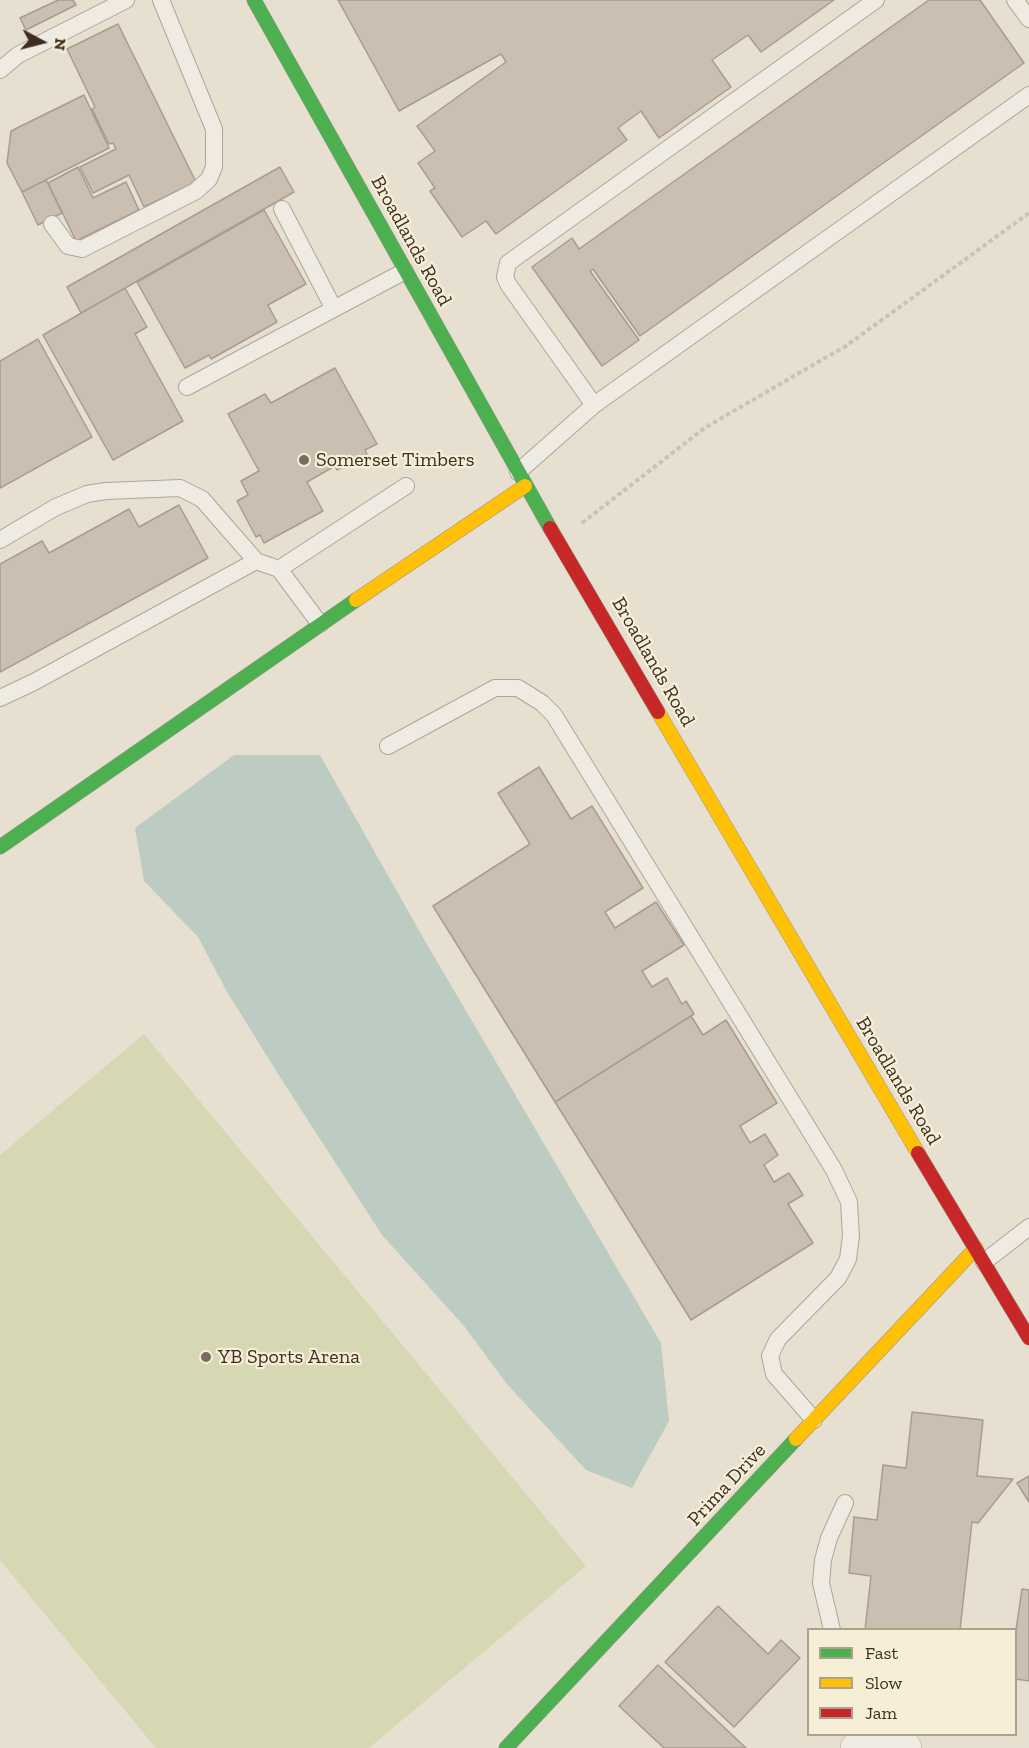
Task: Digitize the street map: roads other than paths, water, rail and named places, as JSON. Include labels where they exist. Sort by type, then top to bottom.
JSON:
[{"type":"main road","name":"Broadlands Road","points":[[254,0],[522,479],[822,993],[1029,1338]]},
{"type":"main road","points":[[0,847],[320,624],[522,479]]},
{"type":"main road","name":"Prima Drive","points":[[506,1748],[814,1420],[980,1255]]},
{"type":"street","points":[[862,1743],[905,1748]]},
{"type":"lane","points":[[0,70],[18,55],[126,0]]},
{"type":"lane","points":[[52,224],[68,246],[82,249],[196,191],[209,179],[214,167],[214,129],[161,0]]},
{"type":"lane","points":[[594,405],[508,284],[505,277],[507,264],[876,0]]},
{"type":"lane","points":[[1016,0],[1029,19]]},
{"type":"lane","points":[[522,479],[594,405],[1029,96]]},
{"type":"lane","points":[[282,209],[334,309]]},
{"type":"lane","points":[[187,387],[405,271]]},
{"type":"lane","points":[[0,540],[56,507],[87,494],[170,486],[192,492],[202,499],[256,561],[279,569],[320,624]]},
{"type":"lane","points":[[279,569],[405,486]]},
{"type":"lane","points":[[0,698],[34,682],[256,561]]},
{"type":"lane","points":[[388,746],[495,688],[518,688],[542,703],[554,715],[834,1170],[849,1202],[851,1236],[848,1259],[838,1278],[778,1339],[770,1356],[774,1374],[814,1420]]},
{"type":"lane","points":[[980,1255],[1029,1227]]},
{"type":"lane","points":[[832,1628],[821,1583],[823,1560],[829,1538],[845,1503]]},
{"type":"place","name":"Somerset Timbers","points":[[304,460]]},
{"type":"place","name":"YB Sports Arena","points":[[206,1357]]}]
